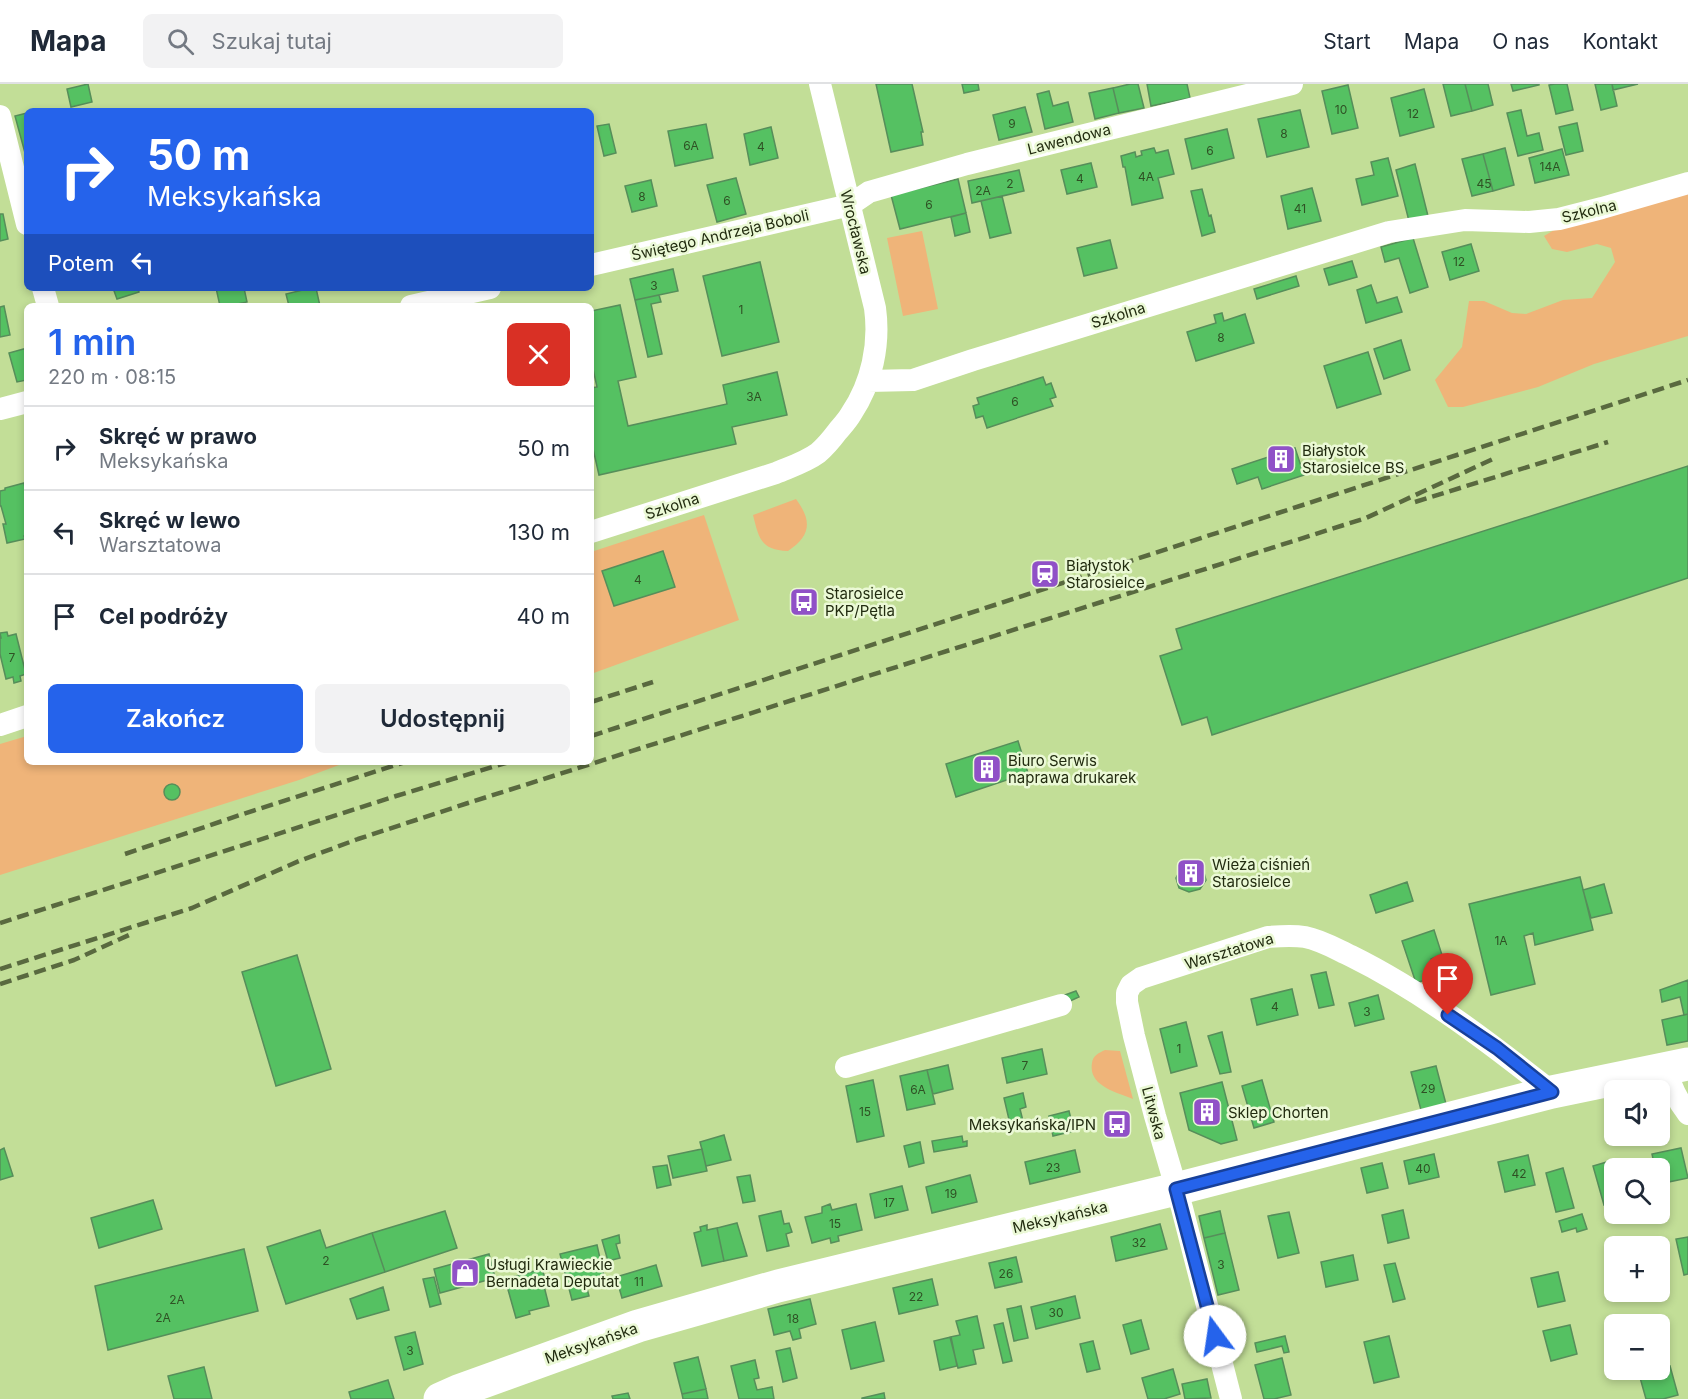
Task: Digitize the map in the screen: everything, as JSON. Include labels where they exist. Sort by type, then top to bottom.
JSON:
[{"type":"street","name":"Wrocławska","points":[[820,84],[875,308],[877,327],[875,351],[868,381]]},
{"type":"street","name":"Lawendowa","points":[[849,205],[869,192],[967,164],[1292,84]]},
{"type":"street","points":[[0,116],[8,181],[24,217]]},
{"type":"street","name":"Szkolna","points":[[594,531],[776,473],[817,454],[851,414],[868,381],[913,380],[1389,232],[1465,220],[1529,222],[1559,219],[1688,183]]},
{"type":"street","name":"Świętego Andrzeja Boboli","points":[[594,264],[849,205]]},
{"type":"street","points":[[424,303],[477,291]]},
{"type":"street","points":[[0,409],[24,403]]},
{"type":"street","points":[[0,725],[24,717]]},
{"type":"street","name":"Warsztatowa","points":[[1134,1036],[1127,993],[1131,985],[1141,978],[1268,937],[1287,935],[1306,937],[1322,942],[1382,971],[1497,1048],[1552,1092]]},
{"type":"street","points":[[846,1067],[1060,1005]]},
{"type":"street","name":"Litwska","points":[[1134,1036],[1232,1399]]},
{"type":"street","points":[[1677,1066],[1669,1081],[1680,1104],[1688,1114]]},
{"type":"street","name":"Meksykańska","points":[[440,1399],[458,1390],[638,1326],[767,1289],[1176,1189],[1552,1092],[1677,1066]]},
{"type":"shaded area","points":[[1688,191],[1688,336],[1594,364],[1538,387],[1463,407],[1448,407],[1435,380],[1462,347],[1469,301],[1484,301],[1512,313],[1526,314],[1563,300],[1592,298],[1615,262],[1611,248],[1597,244],[1567,252],[1552,249],[1544,236],[1566,223]]},
{"type":"shaded area","points":[[922,231],[938,309],[903,316],[887,238]]},
{"type":"shaded area","points":[[796,499],[807,522],[805,534],[788,551],[772,548],[760,537],[753,515]]},
{"type":"shaded area","points":[[704,515],[739,620],[594,673],[594,551]]},
{"type":"shaded area","points":[[24,737],[24,765],[339,765],[299,780],[0,875],[0,744]]},
{"type":"shaded area","points":[[1105,1050],[1120,1051],[1133,1099],[1112,1091],[1094,1077],[1093,1060]]},
{"type":"building","points":[[88,84],[92,102],[71,107],[67,89]]},
{"type":"building","points":[[876,84],[912,84],[923,132],[921,132],[923,145],[891,152]]},
{"type":"building","points":[[962,84],[978,84],[979,90],[964,93]]},
{"type":"building","points":[[1138,84],[1144,108],[1119,113],[1113,88]]},
{"type":"building","points":[[1147,84],[1187,84],[1190,98],[1151,106]]},
{"type":"building","points":[[1443,84],[1465,84],[1472,111],[1451,116]]},
{"type":"building","points":[[1465,84],[1488,84],[1493,105],[1472,111]]},
{"type":"building","points":[[1511,84],[1539,84],[1539,85],[1513,91]]},
{"type":"building","points":[[1567,84],[1573,110],[1556,114],[1549,85]]},
{"type":"building","points":[[1595,84],[1612,84],[1617,106],[1601,110]]},
{"type":"building","points":[[1612,84],[1638,84],[1613,90]]},
{"type":"building","points":[[1348,85],[1358,128],[1332,134],[1322,91]]},
{"type":"building","points":[[1113,88],[1119,113],[1095,119],[1089,93]]},
{"type":"building","points":[[1424,89],[1434,127],[1400,136],[1391,98]]},
{"type":"building","points":[[1049,91],[1053,106],[1068,102],[1073,122],[1045,129],[1037,94]]},
{"type":"building","points":[[1025,107],[1032,132],[999,140],[993,115]]},
{"type":"building","points":[[1300,110],[1309,147],[1267,157],[1258,119]]},
{"type":"building","points":[[1521,110],[1527,136],[1539,133],[1543,150],[1518,156],[1507,113]]},
{"type":"building","points":[[24,114],[24,149],[15,116]]},
{"type":"building","points":[[1577,123],[1583,151],[1566,155],[1559,127]]},
{"type":"building","points":[[609,124],[616,153],[604,156],[597,126]]},
{"type":"building","points":[[706,124],[713,158],[675,166],[668,131]]},
{"type":"building","points":[[771,127],[778,158],[750,165],[744,134]]},
{"type":"building","points":[[1227,129],[1234,158],[1192,169],[1185,139]]},
{"type":"building","points":[[1154,148],[1156,153],[1168,150],[1174,174],[1158,178],[1163,198],[1132,205],[1121,156],[1135,152],[1136,157],[1142,155],[1141,151]]},
{"type":"building","points":[[1505,148],[1514,185],[1493,191],[1483,154]]},
{"type":"building","points":[[1562,149],[1569,175],[1535,183],[1529,158]]},
{"type":"building","points":[[1483,154],[1493,191],[1472,196],[1462,159]]},
{"type":"building","points":[[1388,158],[1398,196],[1362,205],[1356,179],[1374,175],[1371,162]]},
{"type":"building","points":[[1091,163],[1097,187],[1067,194],[1061,170]]},
{"type":"building","points":[[1415,164],[1428,216],[1409,221],[1396,170]]},
{"type":"building","points":[[1019,170],[1024,191],[972,203],[968,181]]},
{"type":"building","points":[[736,178],[746,214],[717,222],[707,185]]},
{"type":"building","points":[[958,179],[966,213],[900,229],[891,195]]},
{"type":"building","points":[[651,180],[657,206],[632,212],[625,186]]},
{"type":"building","points":[[1312,188],[1321,221],[1288,229],[1281,196]]},
{"type":"building","points":[[1202,189],[1215,232],[1202,236],[1191,191]]},
{"type":"building","points":[[1002,196],[1011,233],[990,238],[981,201]]},
{"type":"building","points":[[966,213],[970,232],[955,236],[951,217]]},
{"type":"building","points":[[0,214],[3,214],[8,239],[0,241]]},
{"type":"building","points":[[1413,238],[1428,287],[1410,293],[1399,258],[1385,262],[1381,247]]},
{"type":"building","points":[[1110,240],[1117,268],[1084,276],[1077,248]]},
{"type":"building","points":[[1471,244],[1479,271],[1450,280],[1442,252]]},
{"type":"building","points":[[1352,261],[1357,277],[1329,285],[1324,269]]},
{"type":"building","points":[[760,262],[779,342],[722,356],[703,276]]},
{"type":"building","points":[[673,269],[678,291],[635,300],[630,279]]},
{"type":"building","points":[[1296,276],[1299,286],[1257,299],[1254,289]]},
{"type":"building","points":[[1371,285],[1377,303],[1397,297],[1402,312],[1366,323],[1357,290]]},
{"type":"building","points":[[114,291],[139,291],[139,292],[117,299]]},
{"type":"building","points":[[217,291],[245,291],[247,302],[219,303]]},
{"type":"building","points":[[317,291],[319,303],[288,303],[286,294]]},
{"type":"building","points":[[659,295],[661,302],[651,304],[662,354],[648,357],[635,300]]},
{"type":"building","points":[[620,305],[636,377],[618,381],[628,426],[727,404],[723,385],[777,372],[787,415],[732,427],[736,444],[599,475],[594,453],[594,388],[597,387],[594,374],[594,310]]},
{"type":"building","points":[[4,306],[10,335],[0,337],[0,307]]},
{"type":"building","points":[[1222,313],[1224,321],[1245,314],[1254,343],[1196,361],[1187,332],[1216,323],[1214,315]]},
{"type":"building","points":[[1401,340],[1410,370],[1384,379],[1374,349]]},
{"type":"building","points":[[24,349],[24,381],[17,382],[9,353]]},
{"type":"building","points":[[1368,352],[1381,394],[1337,408],[1324,366]]},
{"type":"building","points":[[1043,377],[1046,385],[1051,383],[1056,397],[1050,399],[1053,406],[987,428],[983,416],[976,418],[973,406],[979,404],[977,398]]},
{"type":"building","name":"Białystok Starosielce BS","points":[[1295,448],[1304,475],[1262,489],[1258,477],[1237,484],[1232,469]]},
{"type":"building","points":[[1688,466],[1688,578],[1212,735],[1207,717],[1182,725],[1160,656],[1182,649],[1176,629]]},
{"type":"building","points":[[24,483],[24,539],[7,543],[3,524],[6,524],[0,506],[0,491]]},
{"type":"building","points":[[663,551],[675,587],[614,606],[602,571]]},
{"type":"building","points":[[7,632],[8,636],[16,634],[24,666],[24,675],[20,676],[21,681],[14,683],[13,677],[6,679],[0,654],[0,633]]},
{"type":"building","name":"Biuro Serwis naprawa drukarek","points":[[1018,741],[1028,773],[956,797],[946,764]]},
{"type":"building","points":[[172,784],[178,786],[180,792],[178,798],[172,800],[166,798],[164,792],[166,786]]},
{"type":"building","name":"Wieża ciśnień Starosielce","points":[[1194,864],[1203,869],[1206,880],[1200,889],[1189,892],[1179,888],[1176,878],[1181,868]]},
{"type":"building","points":[[1580,877],[1593,930],[1535,945],[1533,933],[1524,936],[1535,984],[1491,995],[1469,904]]},
{"type":"building","points":[[1407,882],[1413,901],[1376,913],[1370,895]]},
{"type":"building","points":[[1604,884],[1612,913],[1591,918],[1583,890]]},
{"type":"building","points":[[1434,930],[1442,955],[1431,959],[1437,976],[1416,983],[1402,941]]},
{"type":"building","points":[[297,955],[331,1069],[276,1086],[242,972]]},
{"type":"building","points":[[1326,972],[1334,1005],[1319,1008],[1311,975]]},
{"type":"building","points":[[1688,980],[1688,1014],[1684,1015],[1680,997],[1662,1002],[1660,990]]},
{"type":"building","points":[[1292,989],[1298,1015],[1257,1025],[1251,999]]},
{"type":"building","points":[[1076,991],[1079,997],[1068,1002],[1065,995]]},
{"type":"building","points":[[1378,995],[1384,1019],[1355,1026],[1349,1003]]},
{"type":"building","points":[[1688,1014],[1688,1041],[1667,1045],[1662,1020]]},
{"type":"building","points":[[1186,1022],[1197,1066],[1171,1073],[1160,1029]]},
{"type":"building","points":[[1222,1032],[1231,1072],[1220,1074],[1208,1036]]},
{"type":"building","points":[[1042,1049],[1047,1074],[1007,1083],[1002,1058]]},
{"type":"building","points":[[948,1065],[953,1089],[933,1094],[927,1070]]},
{"type":"building","points":[[1436,1066],[1446,1104],[1421,1110],[1411,1072]]},
{"type":"building","points":[[927,1070],[935,1104],[907,1110],[900,1076]]},
{"type":"building","points":[[873,1080],[884,1136],[857,1142],[846,1086]]},
{"type":"building","points":[[1262,1080],[1274,1122],[1254,1128],[1242,1086]]},
{"type":"building","name":"Sklep Chorten","points":[[1222,1082],[1237,1140],[1221,1144],[1189,1130],[1180,1093]]},
{"type":"building","points":[[1023,1093],[1026,1107],[1020,1109],[1024,1125],[1011,1128],[1004,1098]]},
{"type":"building","points":[[1069,1111],[1074,1131],[1053,1136],[1049,1116]]},
{"type":"building","points":[[724,1135],[731,1160],[706,1166],[700,1142]]},
{"type":"building","points":[[962,1136],[963,1142],[967,1141],[967,1146],[934,1152],[932,1141]]},
{"type":"building","points":[[920,1142],[924,1163],[909,1167],[904,1146]]},
{"type":"building","points":[[4,1148],[13,1176],[0,1180],[0,1150]]},
{"type":"building","points":[[1681,1148],[1688,1178],[1670,1182],[1670,1158],[1653,1158],[1652,1154]]},
{"type":"building","points":[[702,1149],[707,1171],[673,1178],[668,1156]]},
{"type":"building","points":[[1075,1150],[1080,1172],[1030,1184],[1025,1162]]},
{"type":"building","points":[[1434,1154],[1439,1177],[1409,1184],[1404,1161]]},
{"type":"building","points":[[1528,1155],[1535,1185],[1505,1192],[1498,1162]]},
{"type":"building","points":[[1382,1163],[1388,1188],[1367,1193],[1361,1168]]},
{"type":"building","points":[[1604,1163],[1604,1205],[1593,1166]]},
{"type":"building","points":[[667,1165],[671,1185],[657,1188],[653,1167]]},
{"type":"building","points":[[1563,1168],[1574,1208],[1556,1212],[1546,1173]]},
{"type":"building","points":[[750,1175],[755,1201],[743,1203],[737,1177]]},
{"type":"building","points":[[970,1175],[977,1202],[932,1213],[926,1187]]},
{"type":"building","points":[[902,1186],[908,1210],[875,1218],[870,1194]]},
{"type":"building","points":[[153,1200],[162,1229],[99,1248],[91,1218]]},
{"type":"building","points":[[830,1204],[832,1210],[856,1204],[862,1230],[838,1236],[839,1241],[831,1243],[830,1238],[812,1243],[805,1217],[822,1213],[822,1207]]},
{"type":"building","points":[[1403,1210],[1409,1238],[1388,1243],[1382,1215]]},
{"type":"building","points":[[445,1211],[457,1248],[385,1272],[372,1233]]},
{"type":"building","points":[[781,1211],[784,1224],[789,1223],[792,1232],[786,1234],[789,1246],[767,1251],[759,1216]]},
{"type":"building","points":[[1220,1211],[1225,1233],[1204,1238],[1199,1216]]},
{"type":"building","points":[[1289,1212],[1299,1253],[1278,1258],[1268,1216]]},
{"type":"building","points":[[1582,1214],[1587,1229],[1577,1232],[1576,1228],[1562,1232],[1559,1221]]},
{"type":"building","points":[[737,1223],[747,1256],[724,1261],[717,1228]]},
{"type":"building","points":[[1160,1224],[1167,1249],[1116,1261],[1111,1237]]},
{"type":"building","points":[[707,1225],[707,1230],[717,1228],[724,1261],[702,1266],[694,1233],[701,1231],[700,1227]]},
{"type":"building","points":[[320,1230],[326,1248],[372,1233],[385,1272],[286,1304],[267,1247]]},
{"type":"building","points":[[1225,1233],[1239,1290],[1218,1295],[1204,1238]]},
{"type":"building","points":[[619,1235],[620,1243],[616,1244],[620,1258],[608,1261],[602,1240]]},
{"type":"building","points":[[1688,1237],[1688,1274],[1684,1275],[1676,1239]]},
{"type":"building","points":[[597,1245],[604,1276],[585,1281],[589,1296],[572,1300],[560,1254]]},
{"type":"building","points":[[244,1249],[258,1311],[108,1350],[95,1286]]},
{"type":"building","points":[[489,1254],[495,1278],[440,1293],[434,1269]]},
{"type":"building","points":[[1353,1255],[1358,1280],[1326,1287],[1321,1262]]},
{"type":"building","points":[[1016,1257],[1022,1282],[995,1288],[989,1263]]},
{"type":"building","points":[[1395,1263],[1405,1299],[1393,1302],[1384,1265]]},
{"type":"building","points":[[656,1265],[662,1286],[622,1298],[616,1277]]},
{"type":"building","points":[[542,1269],[549,1306],[529,1311],[530,1314],[516,1318],[505,1279]]},
{"type":"building","points":[[1558,1272],[1565,1301],[1538,1307],[1531,1278]]},
{"type":"building","points":[[434,1277],[441,1304],[430,1307],[423,1279]]},
{"type":"building","points":[[932,1279],[938,1305],[899,1314],[893,1288]]},
{"type":"building","points":[[383,1287],[389,1310],[357,1319],[350,1299]]},
{"type":"building","points":[[1075,1296],[1080,1318],[1036,1329],[1031,1307]]},
{"type":"building","points":[[810,1299],[816,1324],[799,1329],[801,1338],[793,1340],[790,1331],[774,1335],[768,1309]]},
{"type":"building","points":[[1021,1306],[1028,1338],[1014,1341],[1007,1309]]},
{"type":"building","points":[[977,1316],[984,1348],[973,1350],[976,1364],[958,1368],[950,1337],[960,1335],[956,1321]]},
{"type":"building","points":[[1141,1320],[1149,1349],[1131,1354],[1123,1325]]},
{"type":"building","points":[[875,1322],[884,1361],[851,1369],[842,1330]]},
{"type":"building","points":[[1003,1323],[1012,1361],[1003,1363],[994,1325]]},
{"type":"building","points":[[1570,1325],[1577,1354],[1551,1361],[1543,1331]]},
{"type":"building","points":[[415,1332],[423,1364],[404,1370],[395,1337]]},
{"type":"building","points":[[1285,1336],[1289,1352],[1284,1353],[1282,1346],[1257,1352],[1255,1343]]},
{"type":"building","points":[[1389,1336],[1399,1377],[1374,1383],[1364,1342]]},
{"type":"building","points":[[951,1337],[957,1366],[940,1370],[934,1341]]},
{"type":"building","points":[[1093,1341],[1100,1369],[1087,1372],[1080,1344]]},
{"type":"building","points":[[790,1348],[797,1378],[783,1382],[776,1351]]},
{"type":"building","points":[[698,1357],[706,1389],[682,1394],[674,1363]]},
{"type":"building","points":[[1282,1358],[1291,1395],[1264,1399],[1255,1365]]},
{"type":"building","points":[[755,1360],[759,1378],[754,1379],[757,1390],[772,1387],[774,1399],[739,1399],[731,1366]]},
{"type":"building","points":[[1670,1366],[1678,1395],[1663,1399],[1646,1399],[1641,1380],[1670,1380]]},
{"type":"building","points":[[204,1367],[212,1399],[174,1399],[168,1376]]},
{"type":"building","points":[[1173,1369],[1180,1394],[1164,1399],[1148,1399],[1142,1378]]},
{"type":"building","points":[[1207,1379],[1211,1398],[1185,1399],[1182,1384]]},
{"type":"building","points":[[388,1380],[394,1399],[351,1399],[349,1392]]},
{"type":"building","points":[[706,1389],[708,1399],[683,1399],[682,1394]]},
{"type":"building","points":[[628,1393],[630,1399],[613,1399],[612,1396]]},
{"type":"building","points":[[884,1393],[885,1399],[862,1399],[862,1398]]},
{"type":"railway","points":[[594,735],[1688,380]]},
{"type":"railway","points":[[1415,502],[1608,442]]},
{"type":"railway","points":[[594,763],[1366,518],[1495,458]]},
{"type":"railway","points":[[594,701],[653,682]]},
{"type":"railway","points":[[125,854],[396,765]]},
{"type":"railway","points":[[0,923],[499,765]]},
{"type":"railway","points":[[0,969],[192,908],[299,861],[358,839],[588,765]]},
{"type":"railway","points":[[0,984],[74,960],[129,935]]},
{"type":"place","name":"Białystok Starosielce BS","points":[[1281,459]]},
{"type":"place","name":"Białystok Starosielce","points":[[1045,574]]},
{"type":"place","name":"Starosielce PKP/Pętla","points":[[804,602]]},
{"type":"place","name":"Biuro Serwis naprawa drukarek","points":[[987,769]]},
{"type":"place","name":"Wieża ciśnień Starosielce","points":[[1191,873]]},
{"type":"place","name":"Sklep Chorten","points":[[1207,1112]]},
{"type":"place","name":"Meksykańska/IPN","points":[[1117,1124]]},
{"type":"place","name":"Usługi Krawieckie Bernadeta Deputat","points":[[465,1273]]},
{"type":"route","points":[[1215,1336],[1176,1189],[1552,1092],[1497,1048],[1448,1015]]}]
